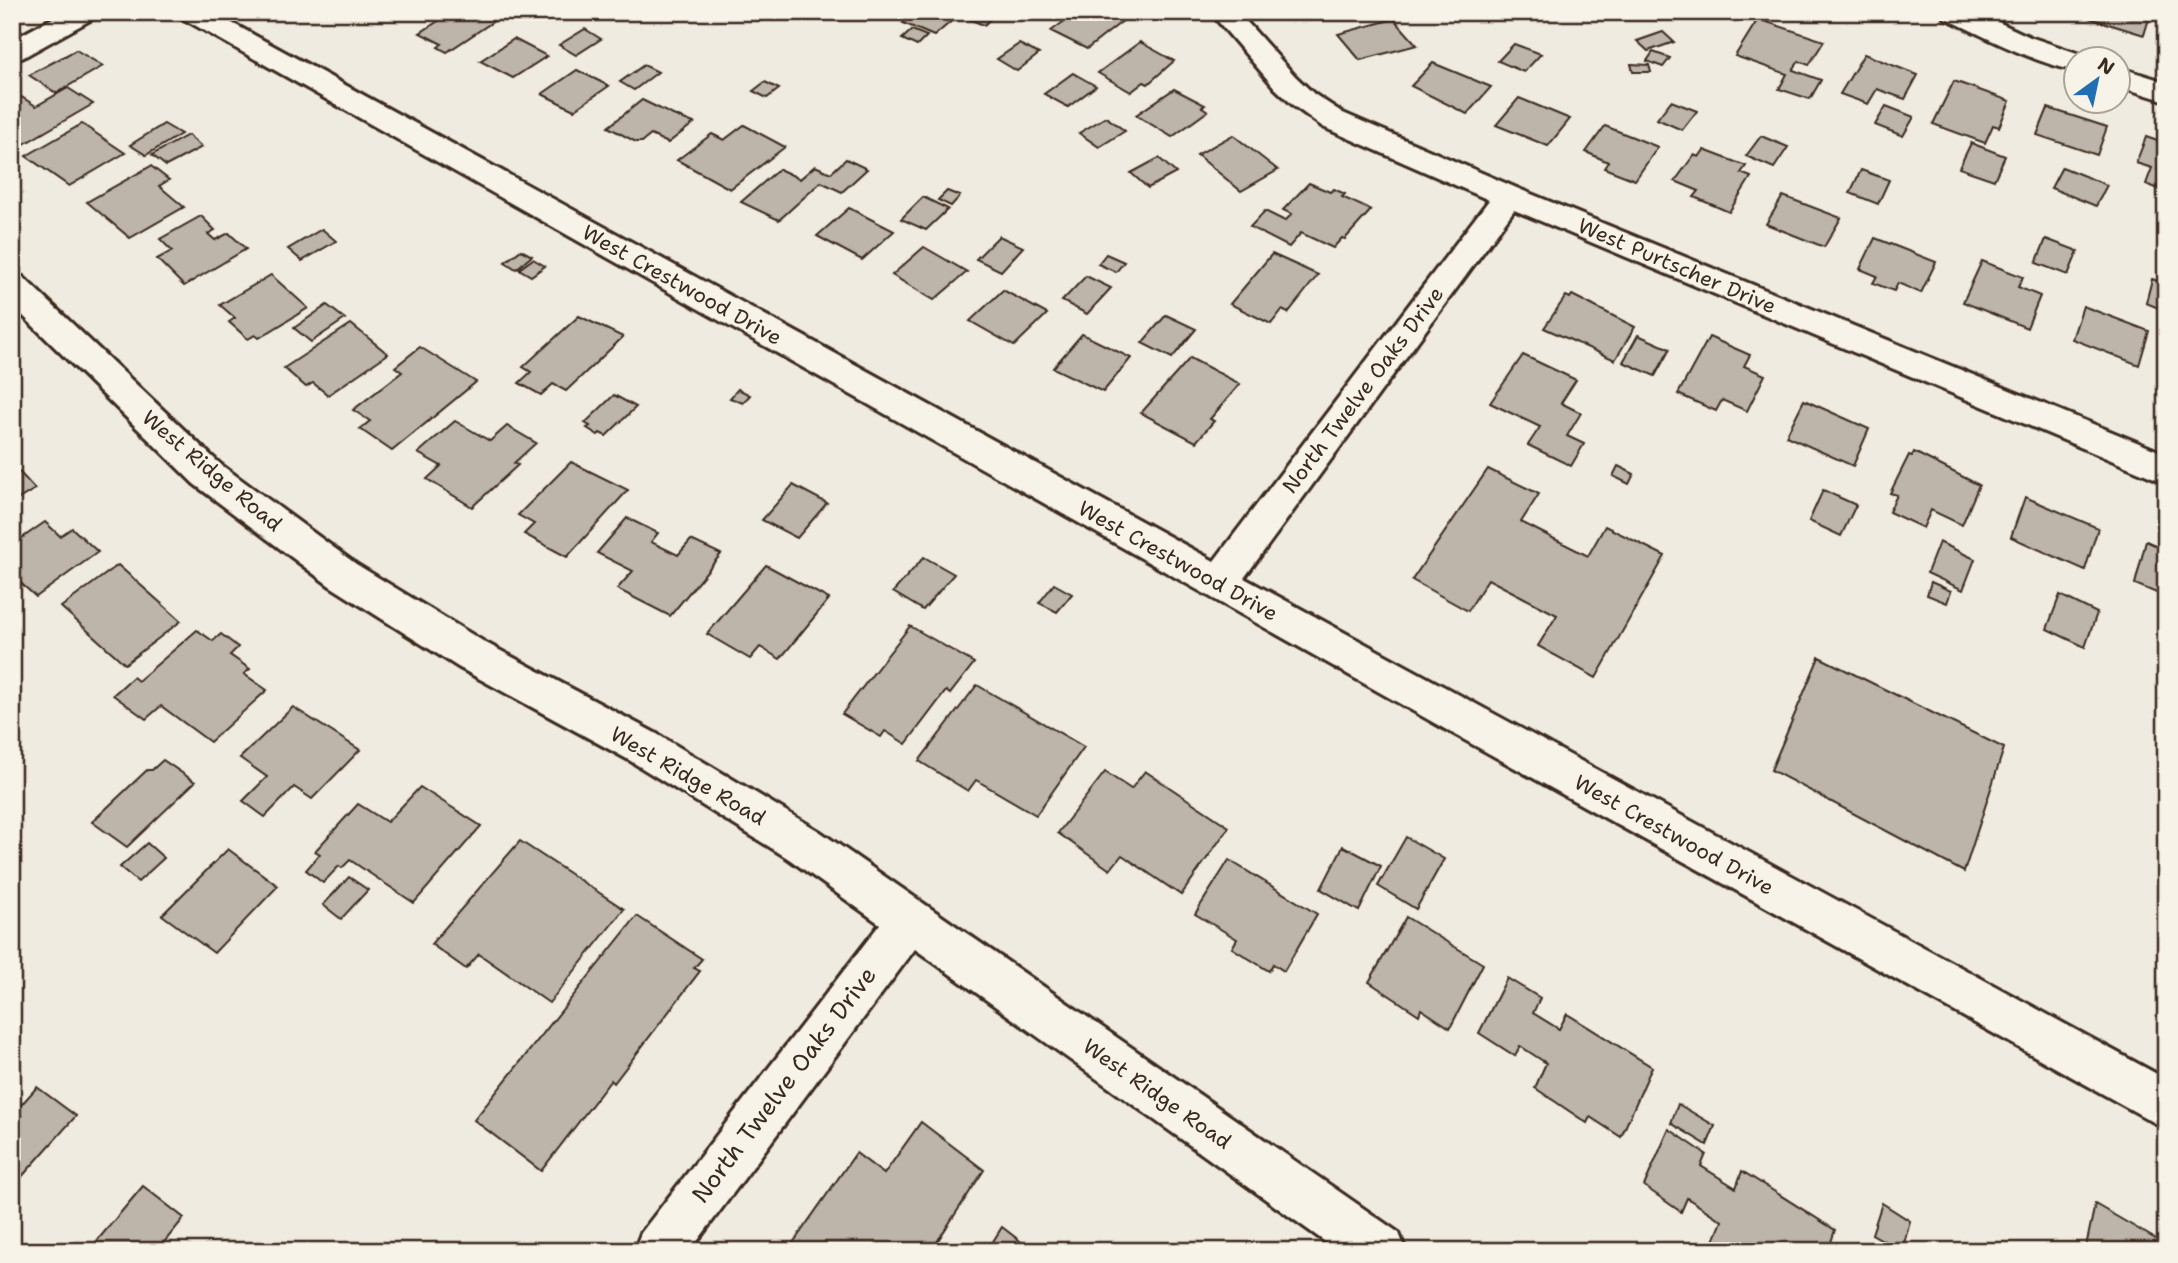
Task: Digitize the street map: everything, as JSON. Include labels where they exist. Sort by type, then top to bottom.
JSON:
[{"type":"street","points":[[12,52],[84,12]]},
{"type":"street","name":"West Crestwood Drive","points":[[192,12],[2166,1105]]},
{"type":"street","name":"West Purtscher Drive","points":[[1223,12],[1285,82],[1318,111],[1362,134],[2166,469]]},
{"type":"street","points":[[1955,12],[2020,43],[2062,57]]},
{"type":"street","points":[[2132,80],[2166,92]]},
{"type":"street","name":"North Twelve Oaks Drive","points":[[1219,583],[1508,196]]},
{"type":"street","name":"West Ridge Road","points":[[12,285],[207,474],[343,575],[472,655],[643,747],[804,845],[1381,1251]]},
{"type":"street","name":"North Twelve Oaks Drive","points":[[659,1251],[910,920]]},
{"type":"building","points":[[452,12],[465,15],[491,12],[500,17],[447,52],[438,47],[442,44],[420,33]]},
{"type":"building","points":[[500,12],[532,12],[518,22]]},
{"type":"building","points":[[916,12],[939,12],[954,19],[934,36],[903,23]]},
{"type":"building","points":[[972,12],[998,12],[984,25],[966,18]]},
{"type":"building","points":[[1077,12],[1108,12],[1124,20],[1087,49],[1051,31]]},
{"type":"building","points":[[2091,12],[2151,12],[2144,35],[2089,18]]},
{"type":"building","points":[[1394,19],[1417,45],[1360,60],[1338,34]]},
{"type":"building","points":[[1758,19],[1824,41],[1809,65],[1799,61],[1793,70],[1821,80],[1810,99],[1779,89],[1787,74],[1735,56]]},
{"type":"building","points":[[585,29],[601,39],[576,55],[559,45]]},
{"type":"building","points":[[912,30],[927,36],[917,46],[902,39]]},
{"type":"building","points":[[1663,32],[1674,42],[1648,51],[1637,41]]},
{"type":"building","points":[[514,39],[547,56],[513,78],[480,61]]},
{"type":"building","points":[[1140,42],[1174,61],[1148,84],[1144,82],[1131,92],[1098,73]]},
{"type":"building","points":[[1019,44],[1039,54],[1017,71],[997,59]]},
{"type":"building","points":[[1514,44],[1541,54],[1524,72],[1498,61]]},
{"type":"building","points":[[76,50],[103,66],[56,93],[29,75]]},
{"type":"building","points":[[1653,52],[1670,58],[1663,67],[1647,61]]},
{"type":"building","points":[[1864,54],[1918,75],[1905,99],[1877,89],[1868,104],[1840,94]]},
{"type":"building","points":[[1433,63],[1491,87],[1467,114],[1411,86]]},
{"type":"building","points":[[1631,64],[1649,65],[1651,72],[1633,72]]},
{"type":"building","points":[[644,65],[658,72],[634,90],[620,82]]},
{"type":"building","points":[[577,70],[609,86],[574,110],[542,94]]},
{"type":"building","points":[[1073,73],[1096,86],[1068,107],[1044,94]]},
{"type":"building","points":[[1954,81],[2010,101],[1999,127],[1993,125],[1985,143],[1933,124]]},
{"type":"building","points":[[765,82],[779,89],[767,98],[753,91]]},
{"type":"building","points":[[68,88],[93,104],[12,151],[12,91],[36,106]]},
{"type":"building","points":[[1174,89],[1205,105],[1202,107],[1208,111],[1172,137],[1136,115]]},
{"type":"building","points":[[1519,98],[1570,119],[1548,146],[1496,125]]},
{"type":"building","points":[[642,100],[694,123],[668,143],[651,135],[642,142],[636,142],[608,127]]},
{"type":"building","points":[[1671,101],[1697,111],[1682,130],[1657,119]]},
{"type":"building","points":[[1886,106],[1914,117],[1903,136],[1875,125]]},
{"type":"building","points":[[2048,108],[2062,113],[2062,116],[2073,116],[2107,127],[2097,155],[2037,135]]},
{"type":"building","points":[[1106,117],[1125,131],[1099,147],[1079,133]]},
{"type":"building","points":[[82,124],[125,153],[69,186],[26,156]]},
{"type":"building","points":[[164,124],[181,134],[146,155],[130,145]]},
{"type":"building","points":[[744,125],[785,147],[730,189],[677,160],[712,134],[724,140]]},
{"type":"building","points":[[1605,126],[1658,147],[1635,180],[1604,168],[1608,162],[1586,152]]},
{"type":"building","points":[[188,135],[202,147],[166,166],[152,155]]},
{"type":"building","points":[[1233,135],[1278,170],[1241,191],[1197,155]]},
{"type":"building","points":[[1761,136],[1788,147],[1774,168],[1746,156]]},
{"type":"building","points":[[2146,137],[2166,144],[2166,192],[2146,184],[2152,168],[2136,163]]},
{"type":"building","points":[[1971,143],[2005,156],[1994,180],[1959,168]]},
{"type":"building","points":[[1704,150],[1746,166],[1741,173],[1751,177],[1729,212],[1694,197],[1699,191],[1675,181],[1694,155],[1699,157]]},
{"type":"building","points":[[1159,158],[1176,173],[1148,188],[1131,173]]},
{"type":"building","points":[[846,159],[867,169],[842,192],[821,182],[779,220],[741,202],[779,169],[800,179],[815,166],[831,173]]},
{"type":"building","points":[[151,166],[169,180],[159,186],[184,207],[130,238],[87,202]]},
{"type":"building","points":[[2062,167],[2107,185],[2096,206],[2051,188]]},
{"type":"building","points":[[1861,170],[1889,180],[1878,204],[1850,193]]},
{"type":"building","points":[[1309,183],[1330,192],[1334,189],[1345,194],[1342,197],[1371,210],[1345,239],[1342,238],[1333,248],[1301,233],[1289,247],[1250,227],[1265,211],[1285,221],[1292,214],[1283,210]]},
{"type":"building","points":[[947,191],[960,196],[951,206],[938,200]]},
{"type":"building","points":[[1783,196],[1841,218],[1824,247],[1766,224]]},
{"type":"building","points":[[923,197],[948,209],[926,230],[901,219]]},
{"type":"building","points":[[849,208],[894,231],[862,260],[817,236]]},
{"type":"building","points":[[201,216],[215,230],[208,234],[215,240],[229,233],[246,249],[184,286],[157,259],[172,251],[160,239]]},
{"type":"building","points":[[322,229],[336,241],[302,261],[288,249]]},
{"type":"building","points":[[999,236],[1023,247],[1001,271],[976,259]]},
{"type":"building","points":[[1875,238],[1936,262],[1921,293],[1898,283],[1894,291],[1873,283],[1877,276],[1860,269]]},
{"type":"building","points":[[2046,239],[2078,251],[2068,275],[2036,263]]},
{"type":"building","points":[[924,247],[967,272],[934,300],[892,275]]},
{"type":"building","points":[[521,250],[532,256],[516,269],[505,262]]},
{"type":"building","points":[[1106,254],[1124,262],[1116,272],[1098,264]]},
{"type":"building","points":[[1272,254],[1318,275],[1288,313],[1282,310],[1271,324],[1230,304]]},
{"type":"building","points":[[533,259],[545,266],[531,276],[519,269]]},
{"type":"building","points":[[1982,261],[2023,277],[2018,287],[2040,296],[2027,328],[1963,302]]},
{"type":"building","points":[[271,275],[308,308],[259,338],[255,335],[248,339],[229,322],[235,318],[220,305]]},
{"type":"building","points":[[1086,276],[1111,288],[1087,314],[1062,301]]},
{"type":"building","points":[[2152,279],[2166,284],[2166,311],[2146,303]]},
{"type":"building","points":[[1003,290],[1047,314],[1014,346],[970,321]]},
{"type":"building","points":[[1572,295],[1635,327],[1615,360],[1544,328],[1566,296],[1570,298]]},
{"type":"building","points":[[327,305],[345,319],[311,342],[294,328]]},
{"type":"building","points":[[2083,306],[2149,331],[2139,365],[2072,339]]},
{"type":"building","points":[[1166,315],[1196,329],[1172,358],[1142,343]]},
{"type":"building","points":[[579,316],[623,337],[566,391],[553,384],[541,395],[519,383],[531,372],[523,367]]},
{"type":"building","points":[[351,324],[388,354],[328,395],[313,383],[306,387],[284,368]]},
{"type":"building","points":[[1082,334],[1131,358],[1103,392],[1053,368]]},
{"type":"building","points":[[1638,335],[1670,349],[1655,376],[1623,362]]},
{"type":"building","points":[[1709,337],[1750,355],[1744,366],[1765,375],[1747,411],[1722,400],[1716,411],[1678,394]]},
{"type":"building","points":[[420,347],[476,382],[392,451],[360,429],[370,421],[353,410],[402,372],[395,367]]},
{"type":"building","points":[[1523,355],[1576,380],[1561,403],[1581,413],[1567,436],[1584,444],[1571,466],[1528,445],[1540,427],[1490,403]]},
{"type":"building","points":[[1190,358],[1240,384],[1210,419],[1214,421],[1196,442],[1141,413]]},
{"type":"building","points":[[738,389],[750,395],[743,403],[730,398]]},
{"type":"building","points":[[614,395],[636,407],[606,436],[600,433],[598,435],[587,428],[590,426],[585,423]]},
{"type":"building","points":[[1804,400],[1869,429],[1853,466],[1786,436]]},
{"type":"building","points":[[455,421],[490,441],[507,426],[536,443],[514,463],[518,465],[472,507],[427,479],[441,466],[418,453]]},
{"type":"building","points":[[1914,452],[1979,485],[1962,525],[1931,510],[1923,528],[1889,512],[1897,495],[1890,493],[1909,455],[1912,456]]},
{"type":"building","points":[[571,462],[628,490],[567,557],[524,534],[534,524],[518,515]]},
{"type":"building","points":[[12,464],[35,489],[12,503]]},
{"type":"building","points":[[1618,466],[1634,474],[1629,484],[1613,476]]},
{"type":"building","points":[[1488,469],[1539,494],[1521,522],[1588,556],[1605,526],[1665,556],[1596,678],[1538,646],[1557,615],[1488,579],[1468,611],[1412,580]]},
{"type":"building","points":[[793,485],[827,503],[797,538],[762,520]]},
{"type":"building","points":[[1823,490],[1856,505],[1841,536],[1809,521]]},
{"type":"building","points":[[2025,497],[2098,528],[2085,570],[2011,537]]},
{"type":"building","points":[[627,518],[658,533],[651,542],[678,555],[691,540],[721,554],[670,616],[617,589],[633,571],[597,553]]},
{"type":"building","points":[[45,522],[60,536],[72,528],[98,552],[36,597],[12,575],[12,545]]},
{"type":"building","points":[[2146,541],[2166,550],[2166,597],[2135,584]]},
{"type":"building","points":[[1939,542],[1975,559],[1963,590],[1927,573]]},
{"type":"building","points":[[924,557],[954,574],[923,610],[893,592]]},
{"type":"building","points":[[118,565],[181,621],[125,664],[61,607]]},
{"type":"building","points":[[766,565],[829,599],[780,659],[760,647],[750,659],[707,634]]},
{"type":"building","points":[[1931,582],[1951,591],[1947,603],[1927,595]]},
{"type":"building","points":[[1054,584],[1072,594],[1057,612],[1039,603]]},
{"type":"building","points":[[2060,595],[2097,613],[2085,647],[2047,629]]},
{"type":"building","points":[[910,626],[974,663],[950,694],[946,691],[906,744],[885,731],[881,737],[842,714]]},
{"type":"building","points":[[197,630],[213,641],[221,634],[238,647],[230,655],[250,669],[244,674],[267,690],[210,742],[161,706],[146,719],[113,695],[133,677],[138,681]]},
{"type":"building","points":[[1819,657],[2004,748],[1964,872],[1771,770]]},
{"type":"building","points":[[977,685],[1084,747],[1036,815],[976,780],[968,791],[919,761]]},
{"type":"building","points":[[293,707],[360,750],[312,799],[294,787],[265,817],[243,801],[267,777],[240,758]]},
{"type":"building","points":[[163,760],[195,782],[127,847],[92,822],[147,770],[152,770]]},
{"type":"building","points":[[1145,771],[1229,827],[1181,895],[1122,855],[1110,870],[1058,833],[1105,772],[1131,789]]},
{"type":"building","points":[[420,787],[481,826],[414,903],[350,860],[342,868],[339,866],[323,883],[306,870],[320,854],[315,851],[358,804],[387,822]]},
{"type":"building","points":[[1406,837],[1444,859],[1416,909],[1378,886]]},
{"type":"building","points":[[520,841],[624,909],[549,1003],[479,954],[466,969],[431,944]]},
{"type":"building","points":[[147,843],[164,858],[138,882],[120,867]]},
{"type":"building","points":[[1343,846],[1381,866],[1359,911],[1321,889]]},
{"type":"building","points":[[228,849],[278,886],[214,953],[162,915]]},
{"type":"building","points":[[1229,860],[1317,914],[1284,971],[1273,964],[1269,971],[1232,948],[1237,939],[1195,914]]},
{"type":"building","points":[[349,877],[368,890],[341,919],[323,905]]},
{"type":"building","points":[[637,916],[702,959],[694,968],[700,971],[614,1083],[611,1080],[541,1171],[474,1120]]},
{"type":"building","points":[[1406,917],[1483,964],[1450,1028],[1421,1009],[1419,1015],[1369,982]]},
{"type":"building","points":[[1507,978],[1540,998],[1533,1013],[1559,1029],[1567,1014],[1652,1067],[1621,1137],[1590,1117],[1587,1123],[1535,1088],[1546,1063],[1520,1046],[1515,1056],[1479,1033]]},
{"type":"building","points":[[37,1087],[76,1116],[18,1181],[12,1176],[12,1115]]},
{"type":"building","points":[[1678,1104],[1715,1126],[1707,1145],[1671,1123]]},
{"type":"building","points":[[921,1122],[984,1170],[931,1251],[800,1251],[793,1243],[856,1153],[884,1174]]},
{"type":"building","points":[[1669,1129],[1706,1154],[1701,1166],[1736,1188],[1742,1171],[1835,1230],[1828,1251],[1710,1251],[1722,1221],[1687,1198],[1681,1212],[1644,1186]]},
{"type":"building","points":[[143,1186],[184,1218],[157,1251],[90,1249]]},
{"type":"building","points":[[1882,1203],[1910,1221],[1902,1251],[1872,1234]]},
{"type":"building","points":[[2095,1204],[2166,1245],[2166,1251],[2085,1251]]},
{"type":"building","points":[[1002,1227],[1033,1251],[987,1251]]}]
